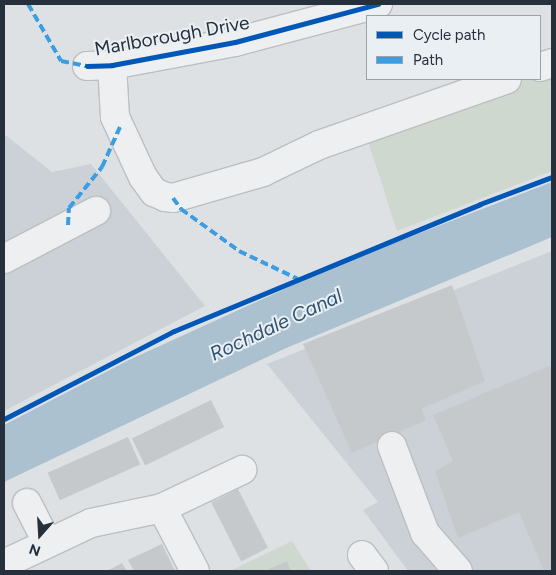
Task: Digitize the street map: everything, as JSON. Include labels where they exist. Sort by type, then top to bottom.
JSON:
[{"type":"street","name":"Marlborough Drive","points":[[378,4],[235,42],[100,66],[115,117],[143,177],[154,192],[164,197],[173,198],[263,172],[319,145],[503,80]]},
{"type":"street","points":[[4,259],[96,210]]},
{"type":"street","points":[[392,446],[425,533],[458,571]]},
{"type":"street","points":[[7,571],[4,565],[47,542],[91,523],[162,508],[242,470]]},
{"type":"street","points":[[27,503],[47,542]]},
{"type":"street","points":[[162,508],[195,571]]},
{"type":"shaded area","points":[[552,69],[552,171],[397,231],[366,135],[522,80],[541,80]]},
{"type":"shaded area","points":[[4,134],[52,172],[91,164],[205,306],[4,411]]},
{"type":"shaded area","points":[[552,251],[552,571],[408,571],[363,510],[378,502],[267,364]]},
{"type":"shaded area","points":[[292,541],[311,571],[291,571],[287,562],[265,571],[230,571]]},
{"type":"water","name":"Rochdale Canal","points":[[552,182],[552,237],[284,349],[4,482],[4,425],[129,360],[337,265]]},
{"type":"building","points":[[452,285],[485,381],[421,409],[426,420],[352,453],[303,344]]},
{"type":"building","points":[[549,366],[552,367],[552,571],[544,571],[519,512],[458,538],[435,471],[453,461],[433,415]]},
{"type":"building","points":[[211,400],[224,427],[145,466],[132,439]]},
{"type":"building","points":[[128,437],[140,464],[60,500],[48,473]]},
{"type":"building","points":[[238,489],[268,548],[241,561],[211,503]]},
{"type":"building","points":[[162,544],[175,571],[134,571],[128,560]]},
{"type":"building","points":[[287,561],[291,571],[265,571]]},
{"type":"building","points":[[122,563],[127,571],[107,571]]},
{"type":"marked path","points":[[28,4],[61,61],[87,66]]},
{"type":"marked path","points":[[68,225],[69,208],[102,167],[120,127]]},
{"type":"marked path","points":[[173,198],[181,209],[239,251],[298,279]]},
{"type":"cycle path","points":[[87,66],[112,65],[235,42],[378,4]]},
{"type":"cycle path","points":[[4,419],[174,331],[480,204],[552,177]]}]
